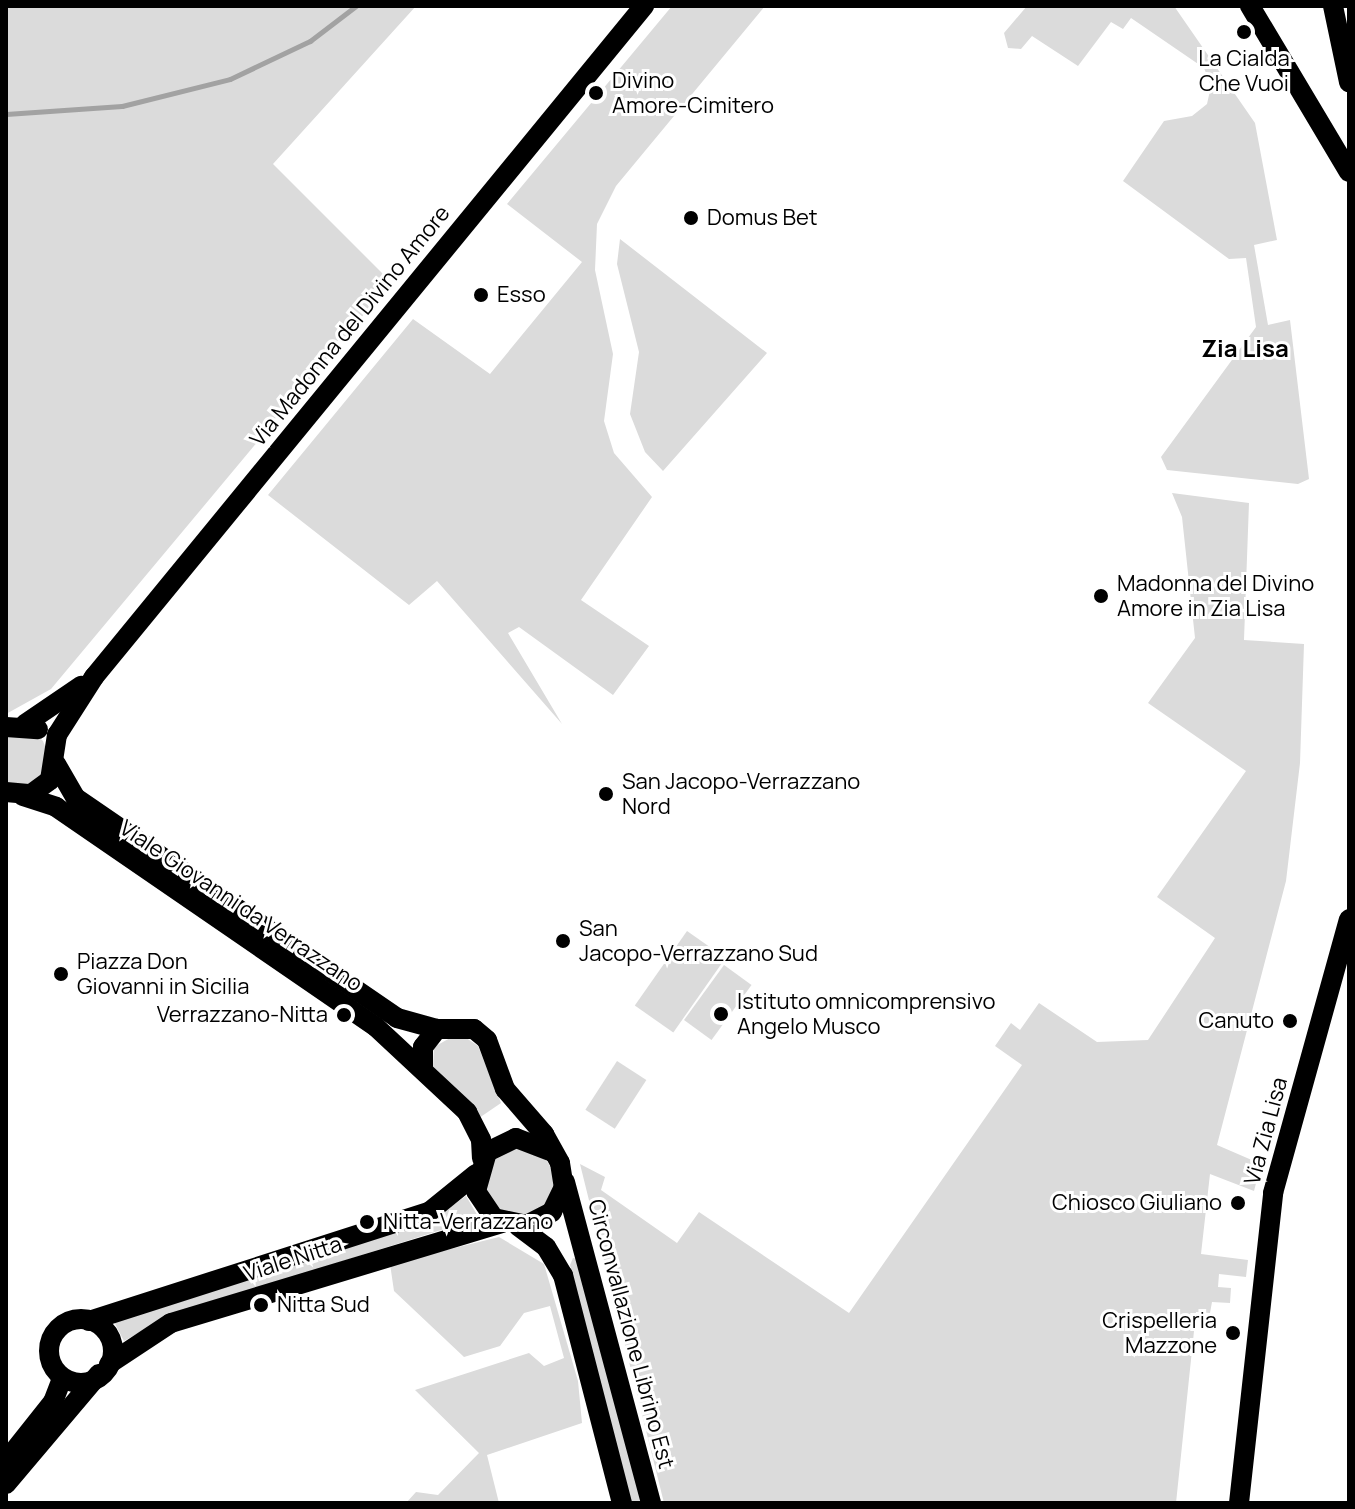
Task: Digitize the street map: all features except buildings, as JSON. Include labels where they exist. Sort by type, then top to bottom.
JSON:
[{"type":"main road","name":"Via Madonna del Divino Amore","points":[[94,677],[644,6]]},
{"type":"main road","points":[[1250,6],[1342,139],[1349,172]]},
{"type":"main road","points":[[1333,6],[1349,82]]},
{"type":"main road","points":[[16,726],[94,677]]},
{"type":"main road","points":[[14,794],[45,786],[56,757],[62,724],[94,677]]},
{"type":"main road","name":"Viale Giovanni da Verrazzano","points":[[16,726],[41,730],[56,757],[67,791],[397,1018],[437,1029],[468,1026],[487,1040],[496,1074],[552,1152]]},
{"type":"main road","name":"Viale Giovanni da Verrazzano","points":[[14,794],[56,807],[376,1027],[467,1112],[481,1140],[479,1166]]},
{"type":"main road","name":"Via Zia Lisa","points":[[1239,1503],[1273,1193],[1349,919]]},
{"type":"main road","points":[[423,1070],[423,1047],[437,1029]]},
{"type":"main road","points":[[62,1378],[48,1355],[53,1337],[65,1326],[89,1321],[429,1212],[479,1166],[516,1138],[552,1152],[564,1178],[552,1212],[510,1224]]},
{"type":"main road","points":[[479,1166],[483,1207],[546,1247],[563,1275],[622,1503]]},
{"type":"main road","name":"Circonvallazione Librino Est","points":[[564,1178],[651,1503]]},
{"type":"main road","name":"Viale Nitta","points":[[6,1484],[106,1367],[171,1323],[510,1224]]},
{"type":"main road","points":[[62,1378],[82,1381],[106,1367],[113,1337],[89,1321]]},
{"type":"main road","points":[[6,1461],[53,1402],[62,1378]]},
{"type":"shaded area","points":[[6,6],[416,6],[273,164],[391,282],[51,689],[6,714]]},
{"type":"shaded area","points":[[672,6],[765,6],[616,186],[597,224],[595,270],[613,354],[604,421],[614,453],[652,497],[581,600],[649,646],[613,695],[519,627],[508,633],[562,724],[437,581],[409,605],[268,495],[413,319],[490,374],[582,262],[507,204]]},
{"type":"shaded area","points":[[1027,6],[1174,6],[1255,123],[1277,240],[1254,245],[1268,325],[1290,320],[1309,479],[1298,484],[1167,470],[1161,457],[1256,327],[1246,258],[1229,259],[1123,181],[1164,121],[1192,116],[1207,104],[1211,86],[1204,68],[1131,18],[1123,29],[1111,22],[1078,66],[1032,36],[1021,49],[1008,48],[1004,33]]},
{"type":"shaded area","points":[[620,239],[767,353],[663,471],[645,452],[630,414],[639,352],[617,264]]},
{"type":"shaded area","points":[[1172,493],[1249,503],[1244,640],[1304,644],[1300,763],[1286,881],[1217,1145],[1261,1164],[1254,1191],[1210,1174],[1201,1254],[1248,1260],[1246,1277],[1219,1274],[1218,1287],[1231,1288],[1230,1303],[1212,1302],[1210,1313],[1196,1312],[1176,1503],[664,1503],[580,1164],[605,1177],[601,1190],[677,1243],[699,1212],[849,1313],[1022,1065],[995,1046],[1011,1023],[1020,1030],[1039,1003],[1097,1042],[1148,1040],[1215,938],[1157,897],[1246,771],[1148,703],[1195,638],[1182,517]]},
{"type":"shaded area","points":[[6,734],[36,735],[43,741],[50,759],[36,784],[6,785]]},
{"type":"shaded area","points":[[687,931],[726,958],[673,1033],[635,1006]]},
{"type":"shaded area","points":[[724,965],[752,985],[712,1040],[684,1020]]},
{"type":"shaded area","points":[[459,1033],[478,1046],[501,1103],[479,1118],[433,1068],[434,1047]]},
{"type":"shaded area","points":[[617,1061],[646,1080],[615,1129],[585,1110]]},
{"type":"shaded area","points":[[520,1148],[533,1150],[544,1158],[552,1169],[552,1195],[544,1206],[533,1214],[520,1216],[507,1214],[496,1206],[488,1195],[486,1182],[488,1169],[496,1158],[507,1150]]},
{"type":"shaded area","points":[[466,1196],[479,1218],[169,1316],[124,1341],[113,1320],[436,1217]]},
{"type":"shaded area","points":[[499,1237],[544,1264],[578,1381],[582,1423],[487,1455],[499,1503],[406,1503],[416,1492],[438,1495],[479,1453],[415,1390],[529,1353],[544,1366],[564,1358],[550,1306],[524,1313],[500,1346],[464,1357],[394,1291],[390,1264]]},
{"type":"shaded area","points":[[573,1258],[578,1259],[642,1503],[631,1503],[570,1265]]},
{"type":"waterway","points":[[6,114],[122,106],[230,79],[310,41],[356,6]]},
{"type":"place","name":"La Cialda Che Vuoi","points":[[1244,32]]},
{"type":"place","name":"Divino Amore-Cimitero","points":[[596,93]]},
{"type":"place","name":"Domus Bet","points":[[691,218]]},
{"type":"place","name":"Esso","points":[[481,295]]},
{"type":"place","name":"Madonna del Divino Amore in Zia Lisa","points":[[1101,596]]},
{"type":"place","name":"San Jacopo-Verrazzano Nord","points":[[606,794]]},
{"type":"place","name":"San Jacopo-Verrazzano Sud","points":[[563,941]]},
{"type":"place","name":"Piazza Don Giovanni in Sicilia","points":[[61,974]]},
{"type":"place","name":"Istituto omnicomprensivo Angelo Musco","points":[[721,1014]]},
{"type":"place","name":"Verrazzano-Nitta","points":[[344,1015]]},
{"type":"place","name":"Canuto","points":[[1290,1021]]},
{"type":"place","name":"Chiosco Giuliano","points":[[1238,1203]]},
{"type":"place","name":"Nitta-Verrazzano","points":[[367,1222]]},
{"type":"place","name":"Nitta Sud","points":[[261,1305]]},
{"type":"place","name":"Crispelleria Mazzone","points":[[1233,1333]]},
{"type":"district","name":"Zia Lisa","points":[[1245,348]]}]
